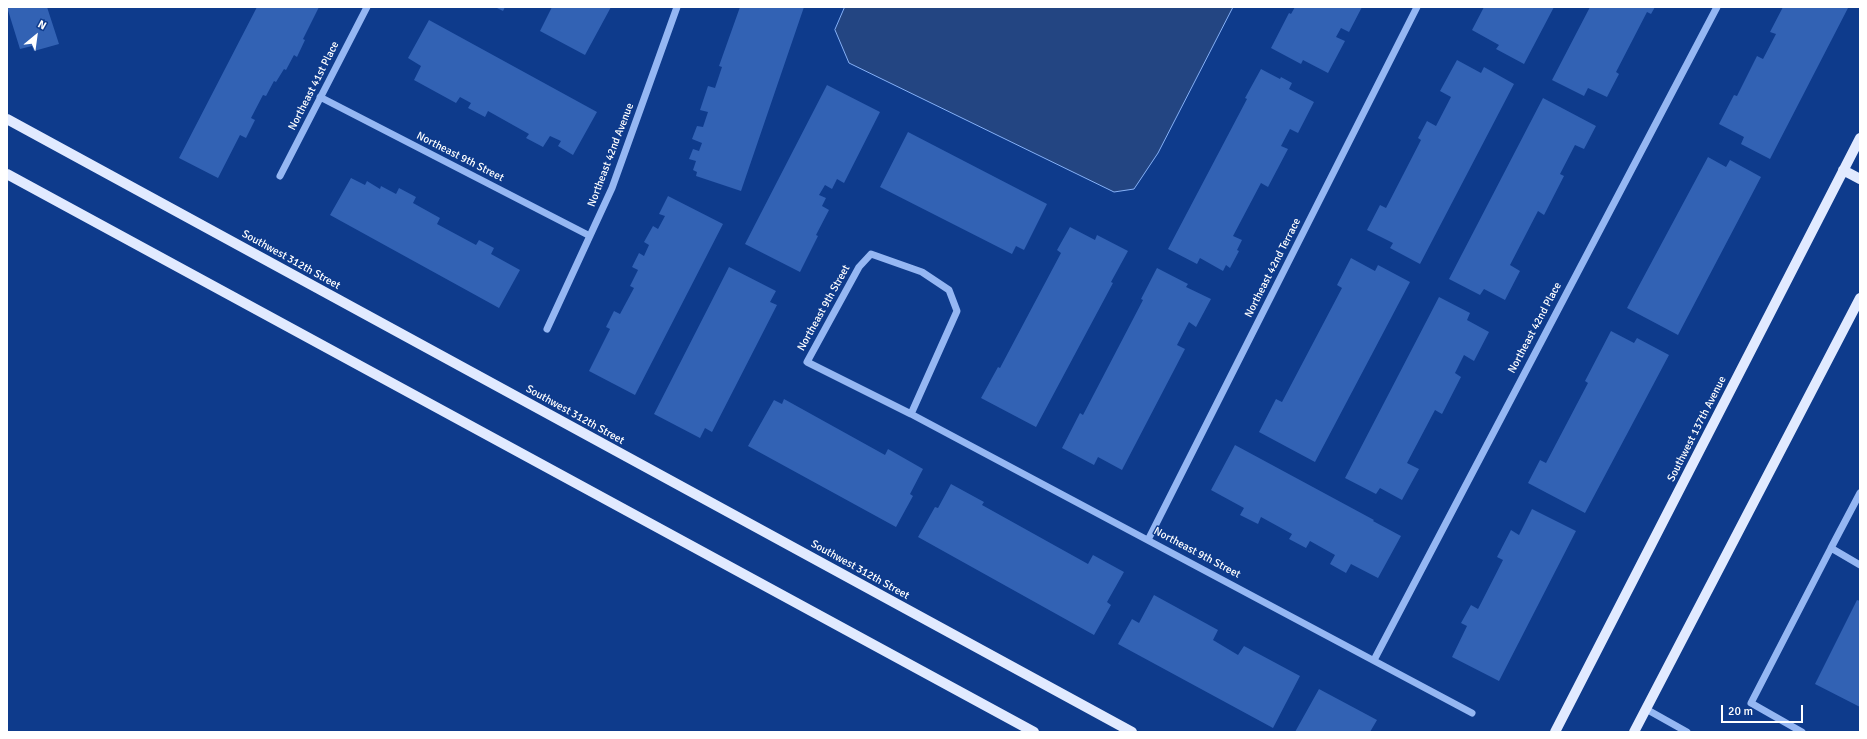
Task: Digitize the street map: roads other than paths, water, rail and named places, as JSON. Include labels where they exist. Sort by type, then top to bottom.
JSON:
[{"type":"main road","name":"Southwest 312th Street","points":[[7,119],[1132,732]]},
{"type":"main road","name":"Southwest 137th Avenue","points":[[1555,732],[1860,138]]},
{"type":"main road","points":[[1843,170],[1860,179]]},
{"type":"main road","points":[[7,174],[1034,732]]},
{"type":"main road","points":[[1634,732],[1860,298]]},
{"type":"street","name":"Northeast 41st Place","points":[[280,176],[367,7]]},
{"type":"street","name":"Northeast 42nd Avenue","points":[[547,329],[612,188],[677,7]]},
{"type":"street","name":"Northeast 42nd Terrace","points":[[1148,540],[1417,7]]},
{"type":"street","name":"Northeast 42nd Place","points":[[1374,660],[1717,7]]},
{"type":"street","name":"Northeast 9th Street","points":[[320,97],[590,236]]},
{"type":"street","name":"Northeast 9th Street","points":[[911,414],[957,311],[949,290],[922,272],[871,254],[860,267],[807,362],[911,414],[1472,713]]},
{"type":"street","points":[[1802,732],[1751,703],[1860,493]]},
{"type":"street","points":[[1831,548],[1860,564]]},
{"type":"street","points":[[1646,709],[1687,732]]},
{"type":"water","points":[[845,7],[1233,7],[1158,153],[1134,189],[1114,192],[849,63],[835,30]]}]
